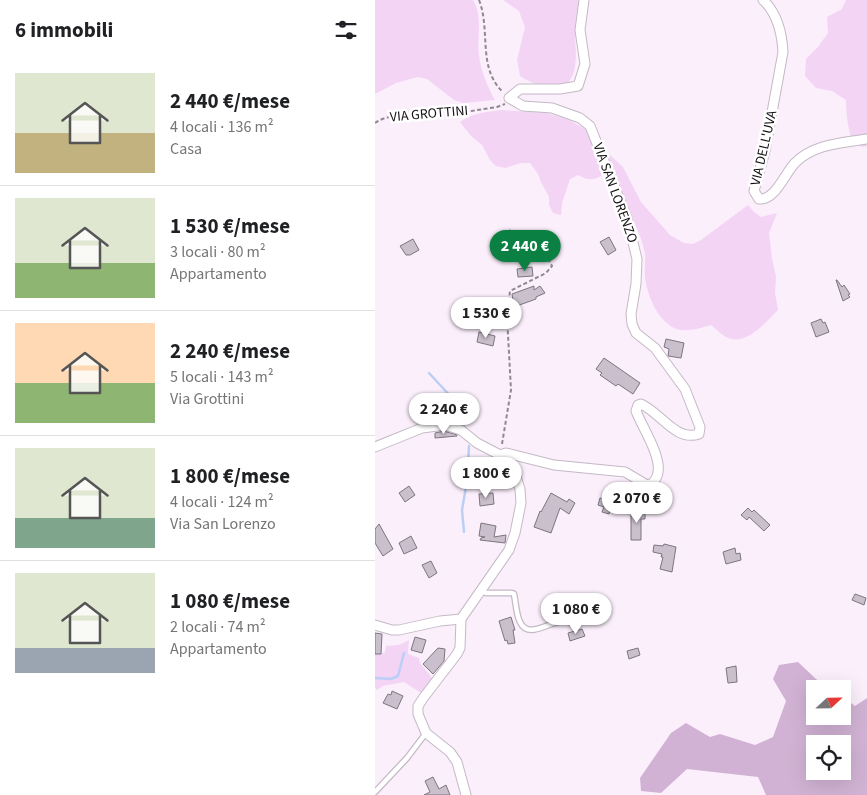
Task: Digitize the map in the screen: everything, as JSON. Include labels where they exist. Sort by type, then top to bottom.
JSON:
[{"type":"street","points":[[512,99],[520,89],[578,86],[585,64],[580,30],[584,0]]},
{"type":"street","name":"VIA DELL'UVA","points":[[763,0],[768,4],[777,23],[782,38],[783,52],[765,151],[755,182],[754,191],[756,195],[759,199],[763,200],[770,196],[795,163],[810,151],[867,139]]},
{"type":"street","name":"VIA SAN LORENZO","points":[[500,455],[506,453],[554,465],[625,472],[647,485],[653,483],[656,478],[658,464],[636,411],[638,405],[641,404],[651,408],[677,431],[686,436],[692,437],[699,434],[700,427],[685,389],[655,348],[636,332],[632,324],[631,314],[636,284],[637,259],[627,218],[590,126],[580,118],[552,108],[523,106],[512,99]]},
{"type":"street","points":[[375,447],[422,428],[445,425],[461,430],[477,443],[500,455],[499,460],[516,477],[521,489],[521,503],[515,533],[509,550],[461,619],[460,648],[419,706],[420,723],[426,733],[450,752],[457,762],[465,795]]},
{"type":"street","points":[[375,625],[399,630],[440,621],[461,619]]},
{"type":"lane","points":[[481,591],[486,593],[512,592],[520,622],[530,630],[567,620],[571,623]]},
{"type":"lane","points":[[375,792],[407,758],[426,733]]},
{"type":"path","points":[[479,0],[484,15],[489,69],[498,88],[512,99]]},
{"type":"path","name":"VIA GROTTINI","points":[[375,123],[385,118],[404,115],[434,116],[497,107],[512,99]]},
{"type":"path","points":[[500,455],[511,390],[507,316],[509,290],[546,273],[552,266],[545,250],[509,230]]},
{"type":"shaded area","points":[[375,0],[473,0],[479,19],[481,67],[495,100],[463,103],[454,100],[427,79],[418,77],[396,83],[375,94]]},
{"type":"shaded area","points":[[503,0],[579,0],[575,27],[576,63],[573,75],[567,83],[558,86],[544,85],[520,76],[517,60],[525,27],[519,11]]},
{"type":"shaded area","points":[[846,0],[867,0],[867,146],[862,147],[853,143],[846,111],[846,100],[832,91],[816,88],[805,76],[806,59],[828,33],[827,17],[842,9]]},
{"type":"shaded area","points":[[501,110],[546,113],[567,119],[589,132],[603,168],[601,176],[589,179],[578,175],[570,179],[562,203],[561,215],[553,213],[549,205],[549,197],[538,174],[530,163],[521,163],[505,168],[496,166],[490,160],[482,145],[471,136],[460,122],[485,112]]},
{"type":"shaded area","points":[[609,154],[623,167],[641,202],[670,235],[684,243],[693,244],[701,240],[748,205],[761,217],[777,213],[769,233],[776,276],[775,293],[778,310],[763,325],[744,338],[731,339],[711,325],[683,330],[673,327],[663,320],[648,290],[645,277],[644,248],[612,173]]},
{"type":"shaded area","points":[[409,640],[408,654],[419,658],[420,663],[432,678],[421,693],[404,682],[383,686],[377,690],[375,688],[375,653],[385,653],[386,646],[399,645]]},
{"type":"shaded area","points":[[798,662],[818,680],[806,680],[806,725],[851,725],[851,703],[855,706],[867,698],[867,795],[766,795],[758,777],[687,769],[661,793],[641,791],[640,778],[671,733],[686,723],[710,737],[720,734],[755,745],[773,737],[786,701],[773,679],[779,665]]},
{"type":"building","points":[[609,237],[616,250],[608,255],[600,242]]},
{"type":"building","points":[[413,239],[419,250],[406,255],[400,246]]},
{"type":"building","points":[[532,267],[533,276],[518,277],[517,269]]},
{"type":"building","points":[[836,280],[842,287],[844,285],[850,294],[848,295],[850,297],[843,301]]},
{"type":"building","points":[[534,286],[534,290],[540,286],[545,293],[536,297],[536,299],[514,307],[512,294]]},
{"type":"building","points":[[480,306],[485,313],[473,322],[468,315]]},
{"type":"building","points":[[821,319],[823,323],[825,322],[829,332],[816,337],[811,323]]},
{"type":"building","points":[[479,332],[495,336],[493,346],[477,342]]},
{"type":"building","points":[[666,339],[684,343],[681,358],[668,356],[669,349],[664,347]]},
{"type":"building","points":[[604,358],[640,383],[633,394],[618,384],[616,386],[600,375],[602,373],[596,369]]},
{"type":"building","points":[[444,431],[457,436],[435,438],[435,433]]},
{"type":"building","points":[[409,486],[415,495],[405,502],[399,493]]},
{"type":"building","points":[[493,493],[494,504],[480,506],[479,494]]},
{"type":"building","points":[[551,493],[567,502],[569,499],[575,503],[569,514],[560,508],[551,533],[534,527],[540,511]]},
{"type":"building","points":[[600,498],[612,501],[609,514],[602,512],[604,507],[598,505]]},
{"type":"building","points":[[631,508],[645,511],[645,519],[641,519],[641,540],[631,540]]},
{"type":"building","points":[[748,508],[752,512],[754,510],[770,525],[764,531],[749,517],[747,520],[741,515]]},
{"type":"building","points":[[481,523],[496,526],[494,537],[506,535],[505,543],[480,540],[485,537],[479,536]]},
{"type":"building","points":[[379,524],[393,549],[383,556],[375,543],[375,529]]},
{"type":"building","points":[[411,536],[417,548],[404,554],[399,543]]},
{"type":"building","points":[[664,544],[676,547],[672,572],[660,569],[662,554],[653,552],[654,545],[663,546]]},
{"type":"building","points":[[735,548],[736,554],[740,553],[741,560],[726,564],[723,552]]},
{"type":"building","points":[[431,561],[437,573],[429,578],[422,565]]},
{"type":"building","points":[[855,594],[866,598],[864,605],[852,600]]},
{"type":"building","points":[[563,599],[567,607],[556,611],[553,603]]},
{"type":"building","points":[[511,617],[515,630],[513,630],[515,643],[508,644],[507,640],[505,641],[499,621]]},
{"type":"building","points":[[582,629],[585,636],[570,641],[568,633]]},
{"type":"building","points":[[375,633],[382,634],[381,654],[375,654]]},
{"type":"building","points":[[415,637],[426,640],[422,653],[411,650]]},
{"type":"building","points":[[438,648],[445,649],[444,661],[433,674],[423,664]]},
{"type":"building","points":[[638,648],[640,655],[629,659],[627,651]]},
{"type":"building","points":[[736,666],[737,682],[728,683],[726,668]]},
{"type":"building","points":[[392,691],[403,696],[397,709],[383,703],[388,694],[391,695]]},
{"type":"building","points":[[433,777],[439,789],[446,785],[450,795],[424,795],[430,792],[425,781]]},
{"type":"waterway","points":[[429,373],[453,399],[465,430]]},
{"type":"waterway","points":[[464,532],[462,510],[467,481],[469,446]]},
{"type":"waterway","points":[[375,678],[391,679],[398,676],[404,653]]}]
